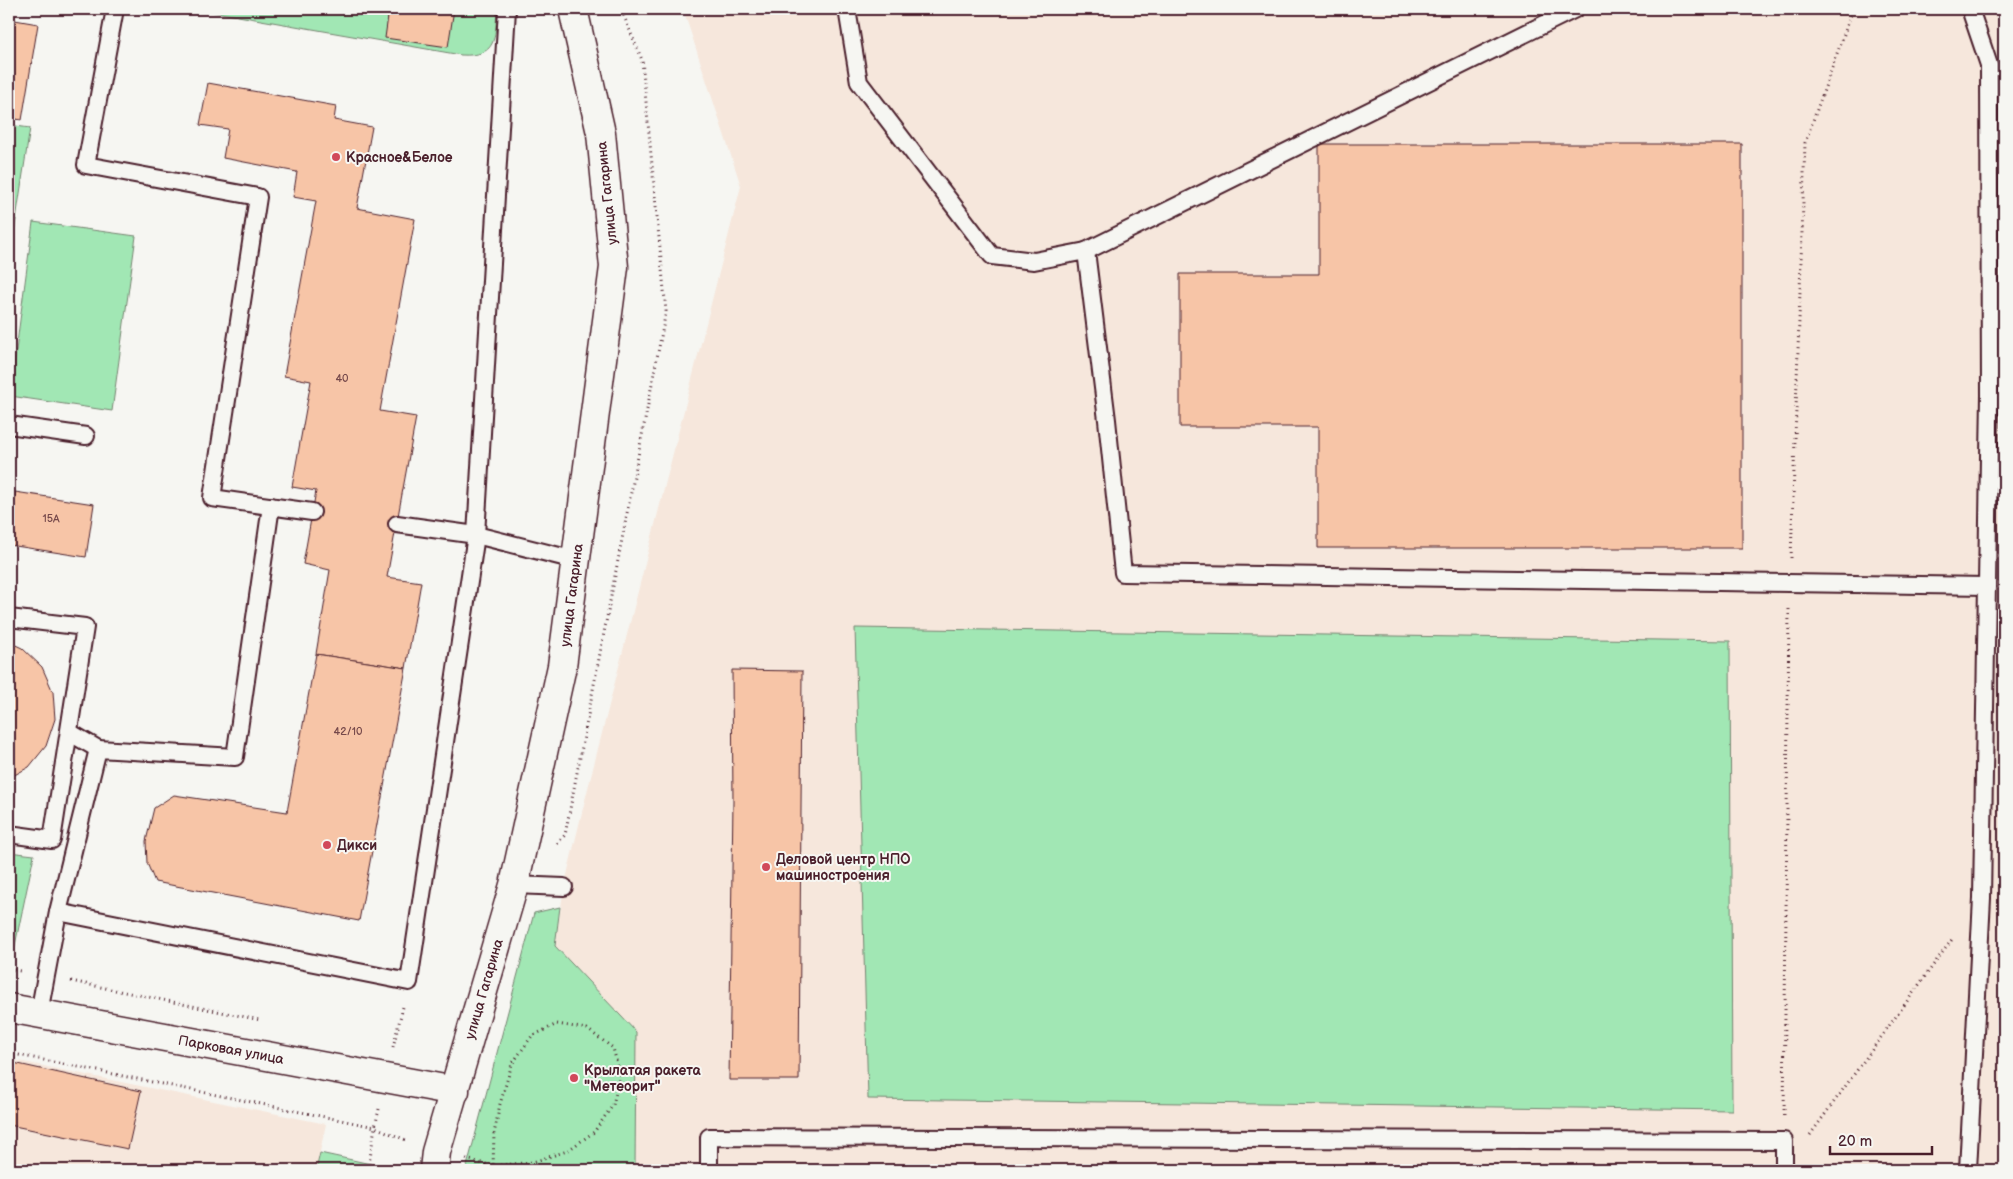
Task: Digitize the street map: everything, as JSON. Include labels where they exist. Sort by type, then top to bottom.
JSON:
[{"type":"street","name":"улица Гагарина","points":[[434,1170],[436,1152],[514,885],[562,666],[614,267],[601,133],[573,9]]},
{"type":"street","name":"Парковая улица","points":[[9,1008],[455,1091]]},
{"type":"lane","points":[[115,9],[86,165],[258,197],[212,498],[312,512]]},
{"type":"lane","points":[[58,912],[409,982],[476,535],[507,9]]},
{"type":"lane","points":[[847,9],[859,82],[992,256],[1034,261],[1086,251],[1576,9]]},
{"type":"lane","points":[[1968,1170],[1982,898],[1990,395],[1989,64],[1970,9]]},
{"type":"lane","points":[[1086,251],[1107,420],[1123,573],[1987,586]]},
{"type":"lane","points":[[9,425],[86,436]]},
{"type":"lane","points":[[69,732],[98,749],[235,757],[271,506]]},
{"type":"lane","points":[[397,524],[476,535],[575,560]]},
{"type":"lane","points":[[9,618],[85,627],[52,840],[9,834]]},
{"type":"lane","points":[[39,1013],[58,912],[98,749]]},
{"type":"lane","points":[[514,885],[564,887]]},
{"type":"lane","points":[[709,1170],[709,1137],[1784,1141],[1784,1170]]},
{"type":"path","points":[[1784,1141],[1790,584],[1804,143],[1852,9]]},
{"type":"path","points":[[1808,1138],[1953,938]]},
{"type":"path","points":[[9,969],[268,1022]]},
{"type":"path","points":[[459,1157],[493,1168],[533,1162],[567,1151],[594,1132],[613,1105],[620,1075],[613,1048],[587,1029],[557,1024],[532,1036],[512,1064],[500,1104],[494,1134],[493,1168]]},
{"type":"path","points":[[384,1045],[393,1047]]},
{"type":"path","points":[[9,1053],[375,1127],[368,1170]]},
{"type":"shaded area","points":[[683,9],[2004,9],[2004,1170],[635,1170],[636,1032],[555,946],[564,887],[584,804],[741,186]]},
{"type":"shaded area","points":[[9,1059],[326,1124],[316,1170],[9,1170]]},
{"type":"green space","points":[[198,9],[497,9],[496,29],[492,44],[482,53],[461,55]]},
{"type":"green space","points":[[9,125],[30,128],[9,265]]},
{"type":"green space","points":[[33,222],[136,236],[112,411],[10,396]]},
{"type":"green space","points":[[855,628],[1730,641],[1732,1110],[868,1099]]},
{"type":"green space","points":[[9,852],[34,855],[9,974]]},
{"type":"green space","points":[[560,907],[555,946],[636,1032],[635,1170],[466,1170],[534,913]]},
{"type":"green space","points":[[320,1153],[394,1169],[394,1170],[316,1170]]},
{"type":"building","points":[[389,9],[454,9],[448,47],[385,38]]},
{"type":"building","points":[[9,19],[38,24],[22,120],[9,118]]},
{"type":"building","points":[[208,83],[336,106],[334,120],[372,127],[357,208],[415,219],[380,411],[416,417],[387,577],[421,582],[406,668],[316,654],[330,570],[303,564],[316,491],[292,487],[311,381],[284,376],[316,201],[293,197],[297,172],[223,158],[228,129],[200,125]]},
{"type":"building","points":[[1319,144],[1742,144],[1742,548],[1318,548],[1318,427],[1180,427],[1180,274],[1319,274]]},
{"type":"building","points":[[15,492],[94,504],[86,557],[9,545]]},
{"type":"building","points":[[9,642],[22,648],[42,667],[53,692],[55,719],[46,746],[29,767],[9,778]]},
{"type":"building","points":[[316,654],[406,668],[359,921],[155,882],[147,863],[146,841],[154,808],[174,795],[287,812]]},
{"type":"building","name":"Деловой центр НПО машиностроения","points":[[732,670],[802,671],[799,1080],[729,1080],[733,802]]},
{"type":"building","points":[[9,1062],[141,1091],[128,1149],[9,1125]]},
{"type":"place","name":"Красное&Белое","points":[[336,157]]},
{"type":"place","name":"Дикси","points":[[327,845]]},
{"type":"place","name":"Деловой центр НПО машиностроения","points":[[766,867]]},
{"type":"place","name":"Крылатая ракета \"Метеорит\"","points":[[574,1078]]}]
